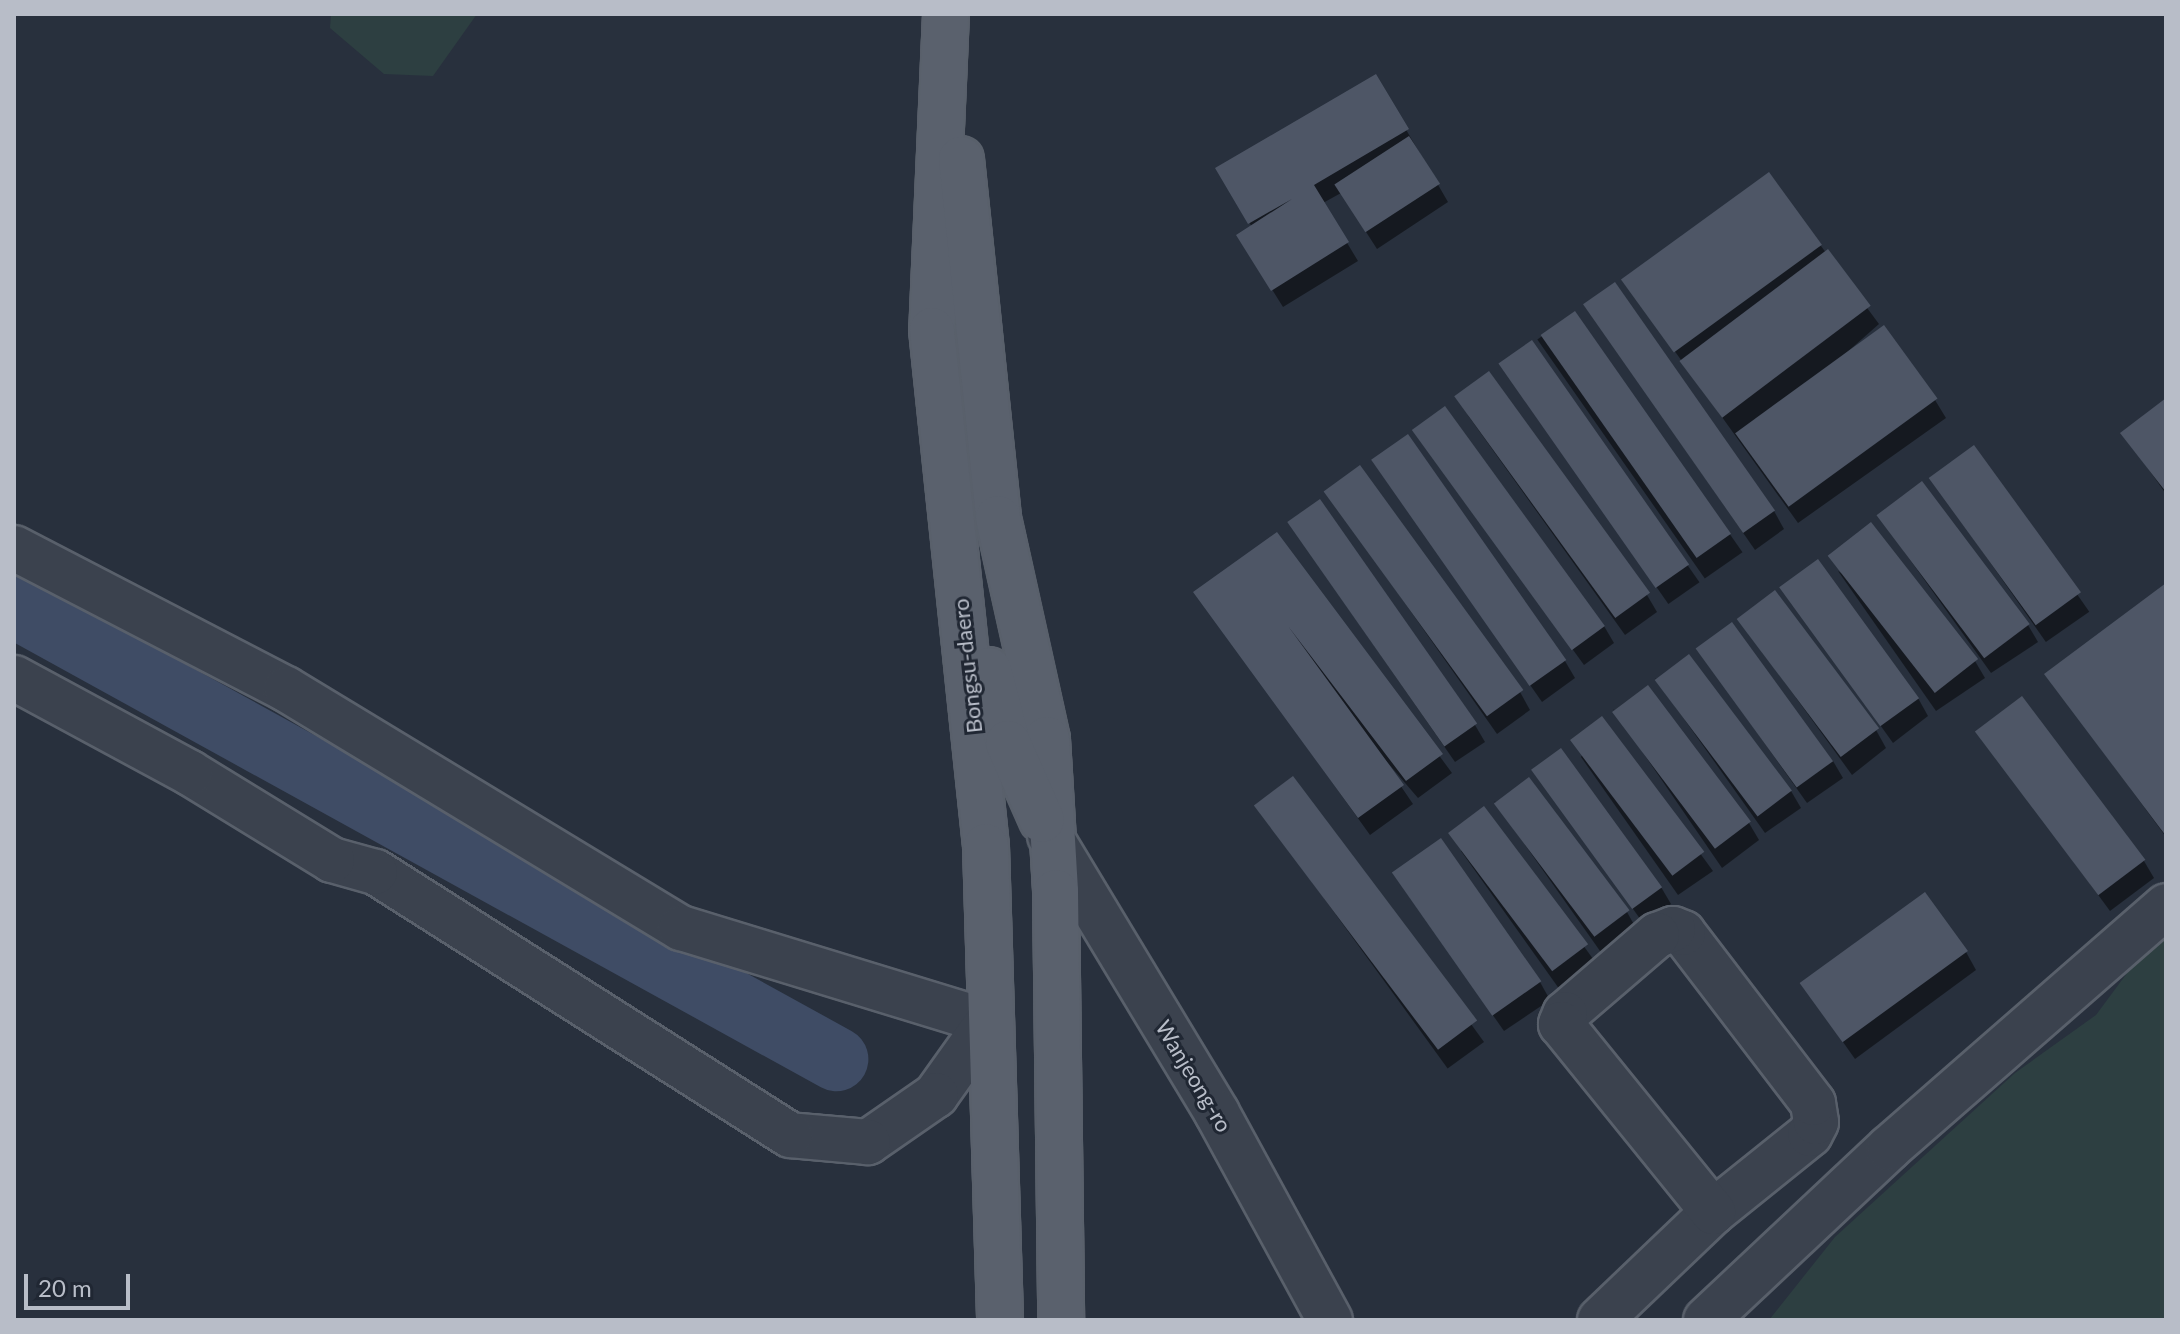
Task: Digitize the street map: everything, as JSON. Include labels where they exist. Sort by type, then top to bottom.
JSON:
[{"type":"main road","name":"Bongsu-daero","points":[[946,28],[932,330],[986,846],[988,1022],[1000,1320]]},
{"type":"main road","points":[[946,28],[982,328],[998,518],[1047,739],[1050,836],[1056,892],[1061,1320]]},
{"type":"main road","points":[[959,583],[1008,743],[1050,836]]},
{"type":"main road","points":[[993,1129],[1003,1113],[1023,1109],[1046,1122],[1058,1143]]},
{"type":"street","points":[[14,548],[286,689],[681,928],[988,1022],[936,1095],[868,1142],[790,1135],[375,872],[332,860],[190,773],[14,678]]},
{"type":"street","name":"Wanjeong-ro","points":[[1050,836],[1217,1113],[1330,1320]]},
{"type":"street","points":[[1706,1320],[1889,1148],[2166,906]]},
{"type":"street","points":[[1600,1320],[1713,1212],[1810,1134],[1816,1122],[1813,1103],[1683,933],[1673,929],[1657,935],[1565,1014],[1561,1024],[1713,1212]]},
{"type":"shaded area","points":[[331,14],[477,14],[433,76],[384,74],[330,28]]},
{"type":"shaded area","points":[[2166,932],[2166,1320],[1769,1320],[1835,1237],[2015,1073],[2096,1015],[2136,961]]},
{"type":"building","points":[[1376,74],[1409,129],[1314,185],[1349,242],[1271,291],[1236,235],[1292,199],[1248,224],[1215,168]]},
{"type":"building","points":[[1409,136],[1440,184],[1365,232],[1334,184]]},
{"type":"building","points":[[1769,172],[1822,245],[1674,352],[1621,280]]},
{"type":"building","points":[[1828,249],[1871,306],[1722,418],[1679,361]]},
{"type":"building","points":[[1615,282],[1775,511],[1743,533],[1583,304]]},
{"type":"building","points":[[1575,311],[1731,534],[1697,558],[1541,335]]},
{"type":"building","points":[[1884,325],[1937,399],[1789,507],[1735,433]]},
{"type":"building","points":[[1532,340],[1689,564],[1656,588],[1498,364]]},
{"type":"building","points":[[1489,371],[1650,593],[1615,618],[1454,396]]},
{"type":"building","points":[[2166,398],[2166,492],[2120,433]]},
{"type":"building","points":[[1445,406],[1605,626],[1572,650],[1412,430]]},
{"type":"building","points":[[1408,434],[1566,660],[1529,686],[1371,460]]},
{"type":"building","points":[[1974,445],[2081,592],[2036,625],[1929,478]]},
{"type":"building","points":[[1360,465],[1523,690],[1487,716],[1324,491]]},
{"type":"building","points":[[1922,481],[2030,624],[1984,658],[1876,515]]},
{"type":"building","points":[[1320,499],[1477,723],[1444,746],[1287,522]]},
{"type":"building","points":[[1871,522],[1978,659],[1935,693],[1828,556]]},
{"type":"building","points":[[1277,532],[1443,754],[1406,781],[1288,626],[1404,785],[1358,818],[1193,592]]},
{"type":"building","points":[[1818,559],[1919,698],[1880,726],[1779,587]]},
{"type":"building","points":[[2166,583],[2166,836],[2044,674]]},
{"type":"building","points":[[1775,590],[1879,728],[1841,757],[1737,619]]},
{"type":"building","points":[[1732,622],[1833,761],[1797,788],[1696,648]]},
{"type":"building","points":[[1689,654],[1792,791],[1758,816],[1655,680]]},
{"type":"building","points":[[1648,685],[1751,822],[1715,849],[1612,712]]},
{"type":"building","points":[[2022,696],[2145,860],[2098,895],[1975,732]]},
{"type":"building","points":[[1602,716],[1704,852],[1672,876],[1570,740]]},
{"type":"building","points":[[1561,748],[1662,887],[1632,909],[1531,770]]},
{"type":"building","points":[[1293,776],[1477,1020],[1438,1050],[1254,805]]},
{"type":"building","points":[[1529,777],[1630,910],[1594,937],[1494,803]]},
{"type":"building","points":[[1484,806],[1588,944],[1552,971],[1448,833]]},
{"type":"building","points":[[1441,838],[1541,981],[1492,1016],[1392,872]]},
{"type":"building","points":[[1925,892],[1968,951],[1843,1042],[1800,983]]},
{"type":"waterway","points":[[14,606],[836,1059]]}]
